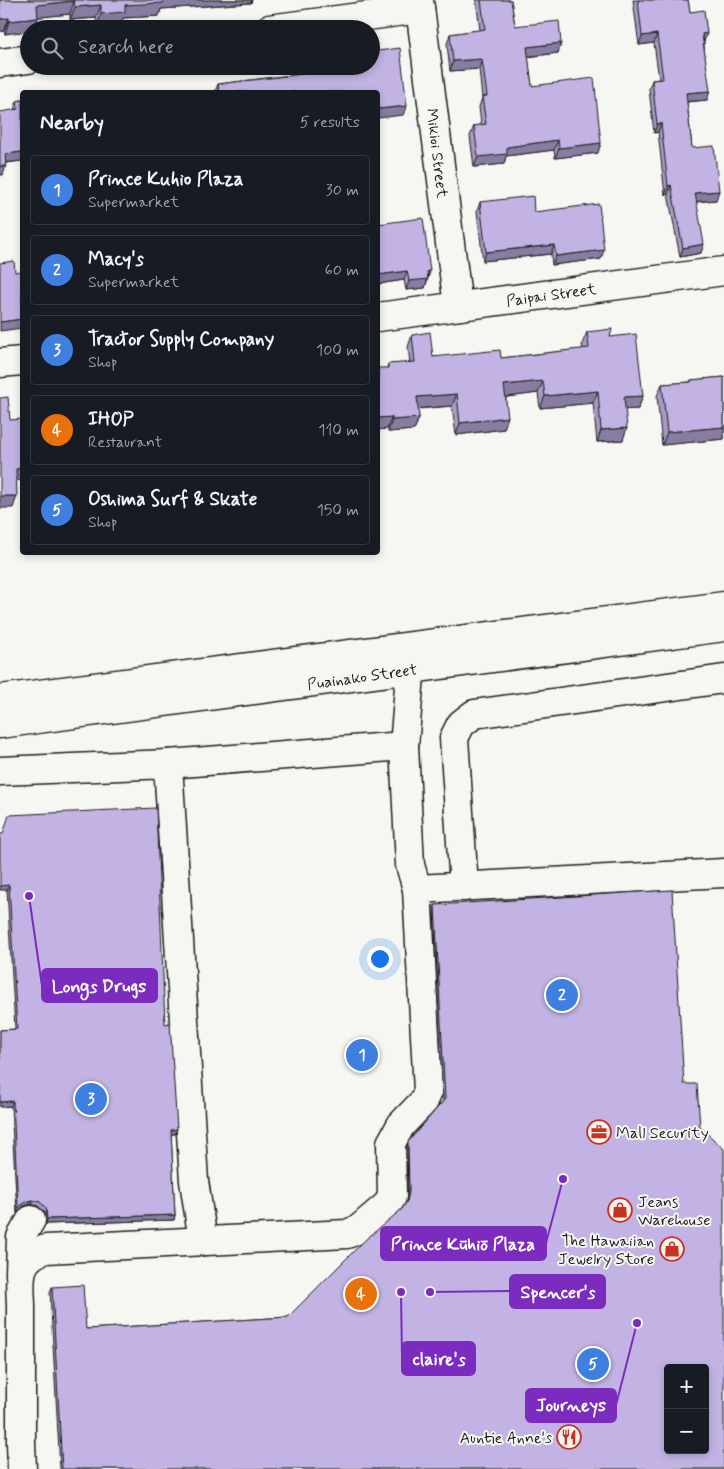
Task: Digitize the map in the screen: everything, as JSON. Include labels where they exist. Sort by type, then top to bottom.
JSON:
[{"type":"street","points":[[326,20],[420,5]]},
{"type":"street","name":"Mikioi Street","points":[[420,5],[458,306]]},
{"type":"street","points":[[0,63],[20,60]]},
{"type":"street","name":"Paipai Street","points":[[380,317],[724,271]]},
{"type":"street","points":[[0,363],[20,361]]},
{"type":"street","name":"Puainako Street","points":[[0,724],[724,606]]},
{"type":"street","name":"Puainako Street","points":[[0,699],[724,627]]},
{"type":"street","points":[[20,1275],[26,1260],[46,1249],[347,1234],[359,1229],[387,1205],[392,1198],[391,1143],[401,1125],[424,1102],[428,1091],[416,889],[410,865],[404,746],[412,657]]},
{"type":"street","points":[[464,886],[454,738],[461,724],[474,714],[724,678]]},
{"type":"street","points":[[0,771],[168,764],[404,746]]},
{"type":"street","points":[[168,764],[194,1181],[203,1241]]},
{"type":"street","points":[[416,889],[724,873]]},
{"type":"street","points":[[22,1469],[21,1237],[31,1220]]},
{"type":"building","points":[[0,0],[163,0],[163,3],[125,5],[125,12],[101,14],[101,5],[75,7],[74,1],[37,5],[38,18],[9,21],[9,18],[0,19]]},
{"type":"building","points":[[481,0],[511,0],[515,26],[559,21],[561,43],[527,47],[532,86],[594,78],[601,143],[559,148],[558,140],[507,147],[507,154],[478,157],[474,126],[486,124],[482,97],[487,96],[482,59],[453,61],[450,34],[485,29]]},
{"type":"building","points":[[638,0],[688,0],[690,12],[704,10],[707,33],[702,34],[710,91],[686,93],[692,148],[714,146],[719,191],[695,193],[704,244],[683,248],[671,185],[668,186],[661,123],[657,124],[652,80],[663,79],[657,34],[642,36]]},
{"type":"building","points":[[400,48],[407,106],[380,109],[380,90],[219,90],[218,84],[294,75],[380,75],[380,51]]},
{"type":"building","points":[[20,100],[20,152],[5,154],[6,166],[0,166],[0,112],[18,109],[17,101]]},
{"type":"building","points":[[533,196],[534,212],[599,204],[604,250],[556,256],[554,245],[486,252],[480,202]]},
{"type":"building","points":[[423,218],[430,271],[427,272],[428,279],[409,281],[407,271],[380,275],[380,224]]},
{"type":"building","points":[[14,261],[15,272],[20,271],[20,319],[0,322],[0,263]]},
{"type":"building","points":[[612,329],[610,337],[636,334],[643,396],[624,397],[627,428],[601,430],[598,391],[545,396],[543,381],[504,385],[508,417],[460,423],[457,394],[417,397],[419,418],[392,420],[392,417],[380,418],[380,368],[388,368],[388,364],[415,362],[412,335],[430,332],[433,357],[500,350],[501,358],[589,348],[587,332]]},
{"type":"building","points":[[724,377],[724,427],[667,432],[662,384]]},
{"type":"building","points":[[8,397],[10,420],[20,419],[20,468],[16,469],[17,496],[0,496],[0,398]]},
{"type":"building","points":[[156,808],[165,1024],[170,1023],[177,1129],[171,1130],[175,1215],[47,1219],[46,1208],[40,1202],[33,1200],[25,1202],[18,1208],[13,1101],[0,1102],[0,1030],[17,1029],[9,885],[0,886],[0,834],[3,834],[9,815]]},
{"type":"building","points":[[672,890],[684,1084],[697,1084],[700,1127],[724,1149],[724,1469],[62,1469],[52,1287],[83,1285],[86,1329],[288,1317],[365,1240],[402,1209],[407,1201],[409,1192],[408,1142],[445,1099],[435,905]]},
{"type":"place","name":"Longs Drugs","points":[[29,896]]},
{"type":"place","name":"Macy's","points":[[562,995]]},
{"type":"place","name":"Prince Kuhio Plaza","points":[[362,1055]]},
{"type":"place","name":"Tractor Supply Company","points":[[91,1099]]},
{"type":"place","name":"Mall Security","points":[[599,1132]]},
{"type":"place","name":"Prince Kūhiō Plaza","points":[[563,1179]]},
{"type":"place","name":"Jeans Warehouse","points":[[620,1210]]},
{"type":"place","name":"The Hawaiian Jewelry Store","points":[[672,1249]]},
{"type":"place","name":"claire's","points":[[401,1292]]},
{"type":"place","name":"Spencer's","points":[[430,1292]]},
{"type":"place","name":"IHOP","points":[[361,1294]]},
{"type":"place","name":"Journeys","points":[[637,1323]]},
{"type":"place","name":"Oshima Surf & Skate","points":[[593,1364]]},
{"type":"place","name":"Auntie Anne's","points":[[569,1437]]}]
